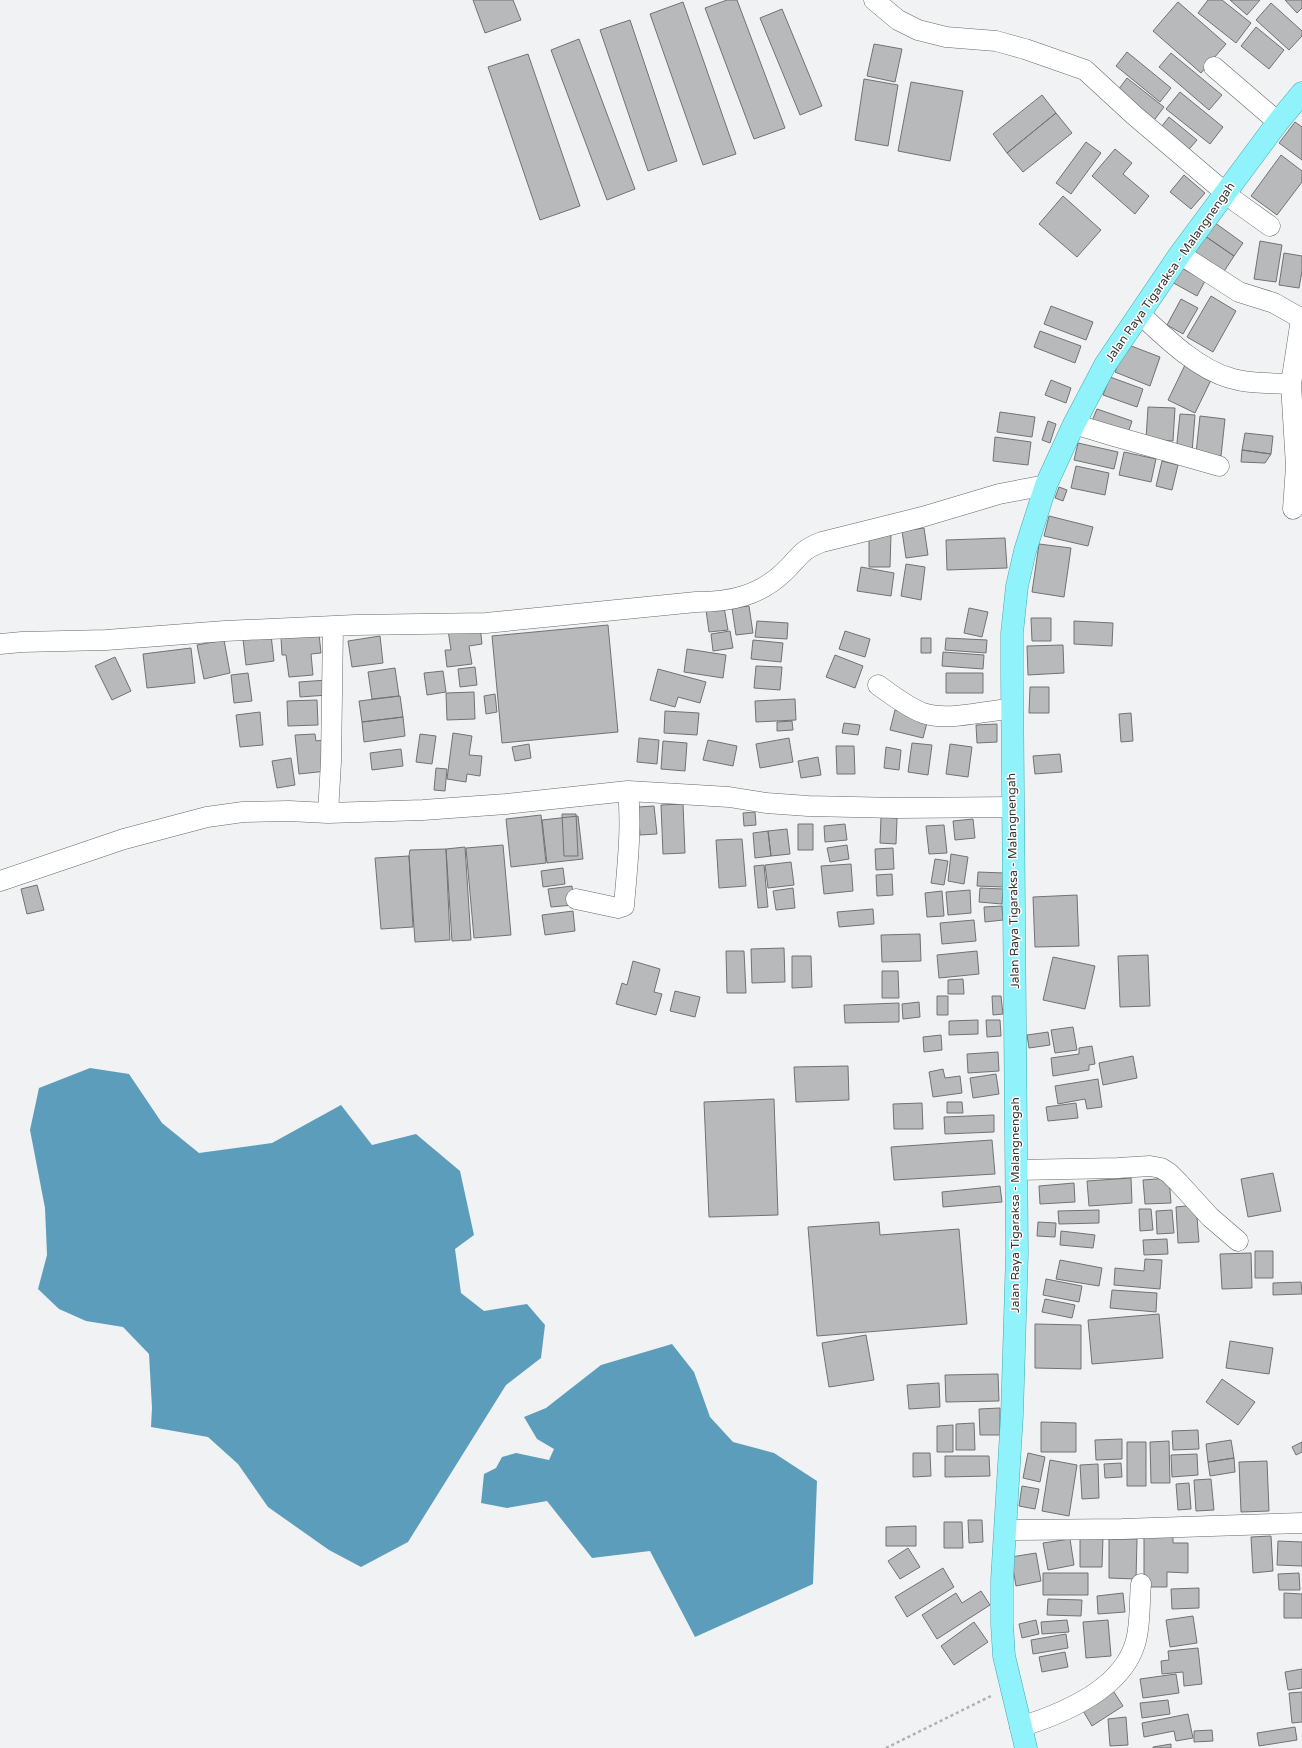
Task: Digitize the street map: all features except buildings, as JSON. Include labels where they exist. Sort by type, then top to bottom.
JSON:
[{"type":"main road","name":"Jalan Raya Tigaraksa - Malangnengah","points":[[1023,1738],[1004,1656],[1002,1624],[1002,1580],[1012,1414],[1016,1253],[1017,1170],[1012,807],[1012,633],[1017,586],[1025,551],[1046,485],[1074,424],[1105,365],[1180,254],[1278,122],[1302,93]]},
{"type":"street","points":[[874,0],[898,20],[918,30],[946,37],[996,42],[1025,49],[1085,70],[1135,116],[1225,193],[1270,226]]},
{"type":"street","points":[[1214,67],[1278,122]]},
{"type":"street","points":[[1180,254],[1239,292],[1274,303],[1302,319],[1291,384],[1296,466],[1293,509]]},
{"type":"street","points":[[1140,314],[1205,369],[1231,379],[1291,384]]},
{"type":"street","points":[[1074,424],[1219,466]]},
{"type":"street","points":[[0,644],[106,640],[232,631],[486,623],[724,600],[750,595],[769,585],[786,571],[801,552],[810,546],[835,538],[922,517],[970,502],[1046,485]]},
{"type":"street","points":[[328,813],[331,762],[333,627]]},
{"type":"street","points":[[878,685],[904,703],[925,713],[956,716],[1012,709]]},
{"type":"street","points":[[576,899],[618,908],[624,906],[629,847],[630,811],[628,792]]},
{"type":"street","points":[[0,881],[124,839],[207,817],[243,812],[289,811],[328,813],[423,810],[506,804],[600,793],[628,792],[729,797],[766,803],[808,806],[898,808],[1012,807]]},
{"type":"street","points":[[1017,1170],[1150,1166],[1160,1168],[1169,1173],[1179,1182],[1210,1217],[1238,1241]]},
{"type":"street","points":[[1006,1530],[1122,1529],[1302,1523]]},
{"type":"street","points":[[1023,1738],[1042,1721],[1078,1704],[1109,1682],[1126,1664],[1136,1643],[1141,1584]]},
{"type":"path","points":[[886,1748],[1010,1687]]},
{"type":"water","points":[[90,1068],[129,1074],[162,1123],[199,1153],[272,1143],[341,1105],[372,1145],[416,1134],[460,1171],[474,1235],[455,1249],[461,1293],[484,1311],[527,1304],[545,1325],[541,1358],[506,1385],[408,1542],[361,1567],[329,1550],[268,1507],[238,1464],[208,1437],[151,1427],[152,1408],[149,1354],[123,1327],[86,1321],[59,1309],[38,1289],[47,1255],[45,1208],[30,1130],[39,1088]]},
{"type":"water","points":[[672,1344],[694,1372],[710,1417],[733,1442],[774,1453],[817,1481],[813,1584],[695,1637],[650,1551],[592,1558],[547,1501],[507,1508],[481,1503],[484,1474],[496,1468],[502,1457],[516,1453],[549,1460],[554,1449],[537,1439],[524,1417],[546,1408],[601,1365]]}]
